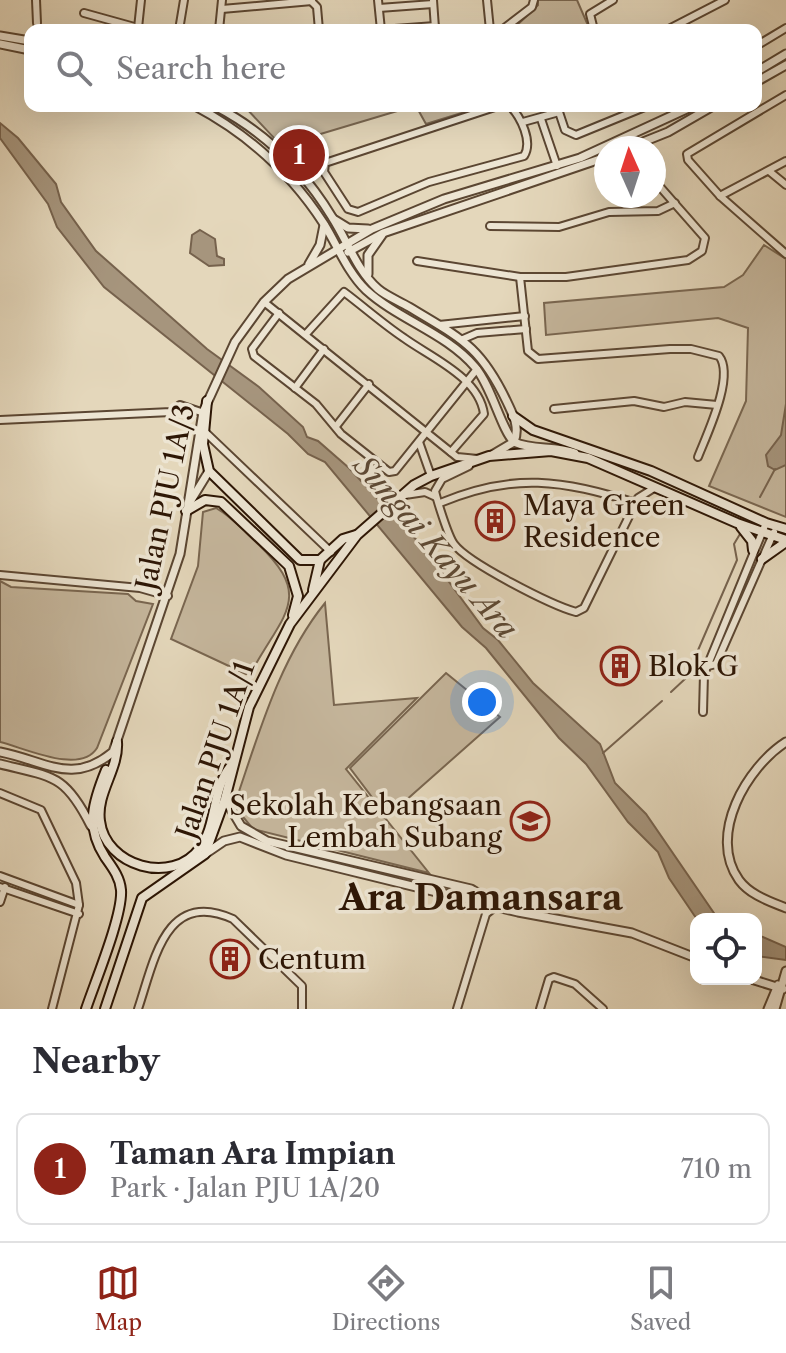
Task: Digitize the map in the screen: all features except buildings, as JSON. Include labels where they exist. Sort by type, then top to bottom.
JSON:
[{"type":"main road","points":[[208,397],[204,413],[204,452],[209,471],[300,560],[320,560],[343,539],[358,534]]},
{"type":"main road","points":[[513,416],[533,430],[651,471],[786,529]]},
{"type":"main road","name":"Jalan PJU 1A/1","points":[[105,1009],[142,898],[205,854],[225,799],[259,682],[290,624],[358,534],[400,496],[431,476],[484,458],[551,451],[588,458],[786,541]]},
{"type":"main road","points":[[186,511],[205,500],[221,502],[289,566],[298,596],[290,624]]},
{"type":"main road","points":[[737,523],[752,541],[753,550]]},
{"type":"main road","points":[[762,559],[786,541]]},
{"type":"main road","points":[[313,593],[320,560]]},
{"type":"main road","points":[[117,742],[99,809],[102,833],[112,849],[144,867],[180,865],[200,849],[227,770],[233,764]]},
{"type":"main road","points":[[86,1009],[121,897],[120,882],[95,841],[91,826],[95,797],[113,752]]},
{"type":"street","points":[[36,0],[37,23]]},
{"type":"street","points":[[139,24],[141,0]]},
{"type":"street","points":[[180,24],[184,0]]},
{"type":"street","points":[[220,24],[222,0]]},
{"type":"street","points":[[487,0],[489,24]]},
{"type":"street","points":[[510,24],[532,7],[534,0]]},
{"type":"street","points":[[592,24],[590,14],[613,0]]},
{"type":"street","points":[[679,24],[725,0]]},
{"type":"street","points":[[222,9],[311,1],[317,7],[318,24]]},
{"type":"street","points":[[380,24],[378,4],[433,2],[435,24]]},
{"type":"street","points":[[84,13],[121,24]]},
{"type":"street","points":[[762,42],[786,28]]},
{"type":"street","points":[[0,36],[24,40]]},
{"type":"street","points":[[0,44],[24,49]]},
{"type":"street","points":[[762,68],[786,54]]},
{"type":"street","points":[[762,79],[786,65]]},
{"type":"street","points":[[762,109],[786,95]]},
{"type":"street","points":[[206,112],[223,121],[276,164],[344,252],[363,287],[378,300],[457,348],[477,369],[514,442],[525,447],[559,448],[588,458]]},
{"type":"street","points":[[226,112],[288,157],[333,218],[346,242],[344,252]]},
{"type":"street","points":[[480,112],[325,163],[324,172],[348,209],[358,212],[429,182],[524,156],[528,148],[523,122],[515,112]]},
{"type":"street","points":[[523,122],[541,119],[554,112]]},
{"type":"street","points":[[561,112],[565,130],[576,135],[632,112]]},
{"type":"street","points":[[346,242],[444,199],[557,166],[663,123],[682,112]]},
{"type":"street","points":[[652,136],[701,112]]},
{"type":"street","points":[[757,112],[687,154],[688,160],[720,196],[786,254]]},
{"type":"street","points":[[541,119],[557,166]]},
{"type":"street","name":"Jalan PJU 1A/3","points":[[208,397],[235,342],[264,302],[288,279],[308,266],[383,233],[594,161]]},
{"type":"street","points":[[720,196],[786,161]]},
{"type":"street","points":[[769,171],[786,185]]},
{"type":"street","points":[[417,261],[520,277],[566,277],[688,260],[702,251],[705,238],[666,193]]},
{"type":"street","points":[[490,226],[559,227],[609,212],[658,211],[675,203]]},
{"type":"street","points":[[333,218],[348,228],[372,229]]},
{"type":"street","points":[[308,266],[320,245],[324,225]]},
{"type":"street","points":[[369,277],[368,255],[383,233]]},
{"type":"street","points":[[344,252],[378,289],[463,339],[483,359],[513,416],[517,434],[514,442],[442,479],[436,486],[452,541],[471,559],[576,612],[584,608],[637,501],[648,489],[670,491]]},
{"type":"street","points":[[520,277],[529,353],[541,360],[670,349],[714,354],[724,367],[717,405],[698,457]]},
{"type":"street","points":[[306,334],[341,292],[407,341],[430,353],[466,383],[483,406],[484,414],[451,452]]},
{"type":"street","points":[[370,312],[378,300]]},
{"type":"street","points":[[264,302],[457,457],[484,458]]},
{"type":"street","points":[[279,313],[252,349],[254,356],[337,425],[341,434],[392,472],[477,369]]},
{"type":"street","points":[[439,325],[525,316]]},
{"type":"street","points":[[463,339],[477,333],[526,329]]},
{"type":"street","points":[[295,388],[324,349]]},
{"type":"street","points":[[337,425],[369,384]]},
{"type":"street","points":[[554,409],[634,401],[664,407],[685,402],[717,405]]},
{"type":"street","points":[[0,420],[171,412],[180,405],[204,413]]},
{"type":"street","name":"Jalan PJU 1A/3","points":[[113,752],[168,596],[204,413]]},
{"type":"street","name":"Jalan PJU 1A/3","points":[[204,431],[331,552]]},
{"type":"street","points":[[419,442],[431,476]]},
{"type":"street","points":[[616,470],[637,483],[637,501]]},
{"type":"street","points":[[186,511],[209,471]]},
{"type":"street","points":[[400,496],[425,492],[438,500],[489,486],[536,480],[575,484],[637,501]]},
{"type":"street","points":[[703,712],[701,690],[708,666],[766,523]]},
{"type":"street","points":[[708,666],[716,664],[776,527]]},
{"type":"street","points":[[0,575],[140,588],[168,596]]},
{"type":"street","points":[[786,742],[763,762],[747,785],[734,808],[727,835],[730,859],[739,880],[753,893],[786,908]]},
{"type":"street","points":[[0,752],[74,772],[91,768],[113,752]]},
{"type":"street","points":[[0,764],[62,783],[76,796],[91,826]]},
{"type":"street","points":[[0,793],[32,804],[47,819],[76,883],[79,914],[52,1009]]},
{"type":"street","points":[[225,799],[241,826],[266,844],[497,906],[632,933],[690,956]]},
{"type":"street","points":[[205,854],[236,837],[471,889],[497,906]]},
{"type":"street","points":[[0,876],[79,905]]},
{"type":"street","points":[[0,902],[2,888],[9,881]]},
{"type":"street","points":[[2,888],[79,914]]},
{"type":"street","points":[[457,1009],[486,914],[482,902]]},
{"type":"street","points":[[486,914],[497,906]]},
{"type":"street","points":[[138,1009],[162,938],[171,925],[198,912],[220,913],[233,919],[302,986],[302,1009]]},
{"type":"street","points":[[540,1009],[549,979],[554,977],[575,984],[603,1009]]},
{"type":"street","points":[[768,1009],[780,990]]},
{"type":"shaded area","points":[[538,0],[577,0],[587,24],[518,24],[538,5]]},
{"type":"shaded area","points":[[250,112],[394,112],[307,138],[306,172]]},
{"type":"shaded area","points":[[419,112],[465,112],[426,124]]},
{"type":"shaded area","points":[[0,123],[18,138],[56,184],[61,202],[96,251],[207,349],[259,387],[303,427],[307,437],[318,441],[349,468],[424,548],[483,628],[498,640],[533,683],[600,744],[615,783],[646,814],[714,913],[693,913],[669,878],[658,852],[628,822],[586,764],[559,738],[486,648],[462,627],[325,462],[308,454],[288,434],[104,287],[57,227],[48,204],[0,138]]},
{"type":"shaded area","points":[[200,230],[215,239],[217,256],[224,259],[224,265],[209,266],[190,253],[192,235]]},
{"type":"shaded area","points":[[764,245],[786,259],[786,517],[709,486],[746,401],[748,328],[718,318],[546,335],[544,303],[724,287],[743,275]]},
{"type":"shaded area","points":[[786,404],[786,465],[775,470],[768,466],[766,455],[781,435]]},
{"type":"shaded area","points":[[216,508],[276,563],[289,592],[283,619],[253,669],[246,674],[171,639],[198,566],[203,512]]},
{"type":"shaded area","points":[[0,581],[11,587],[128,594],[136,601],[153,604],[97,748],[89,756],[65,760],[0,742]]},
{"type":"shaded area","points":[[325,603],[334,705],[417,698],[346,769],[429,873],[253,829],[234,806],[282,675],[294,649]]},
{"type":"shaded area","points":[[446,673],[500,717],[387,817],[350,768]]},
{"type":"shaded area","points":[[762,937],[786,947],[786,960],[762,957]]},
{"type":"waterway","points":[[760,497],[775,469]]},
{"type":"waterway","points":[[671,692],[686,678],[737,560],[734,544],[740,534]]},
{"type":"waterway","points":[[603,753],[662,701]]},
{"type":"place","name":"Taman Ara Impian","points":[[299,155]]},
{"type":"place","name":"Maya Green Residence","points":[[495,521]]},
{"type":"place","name":"Blok G","points":[[620,666]]},
{"type":"place","name":"Sekolah Kebangsaan Lembah Subang","points":[[530,821]]},
{"type":"place","name":"Centum","points":[[230,959]]},
{"type":"district","name":"Ara Damansara","points":[[481,897]]},
{"type":"water label","name":"Sungai Kayu Ara","points":[[436,547]]}]
